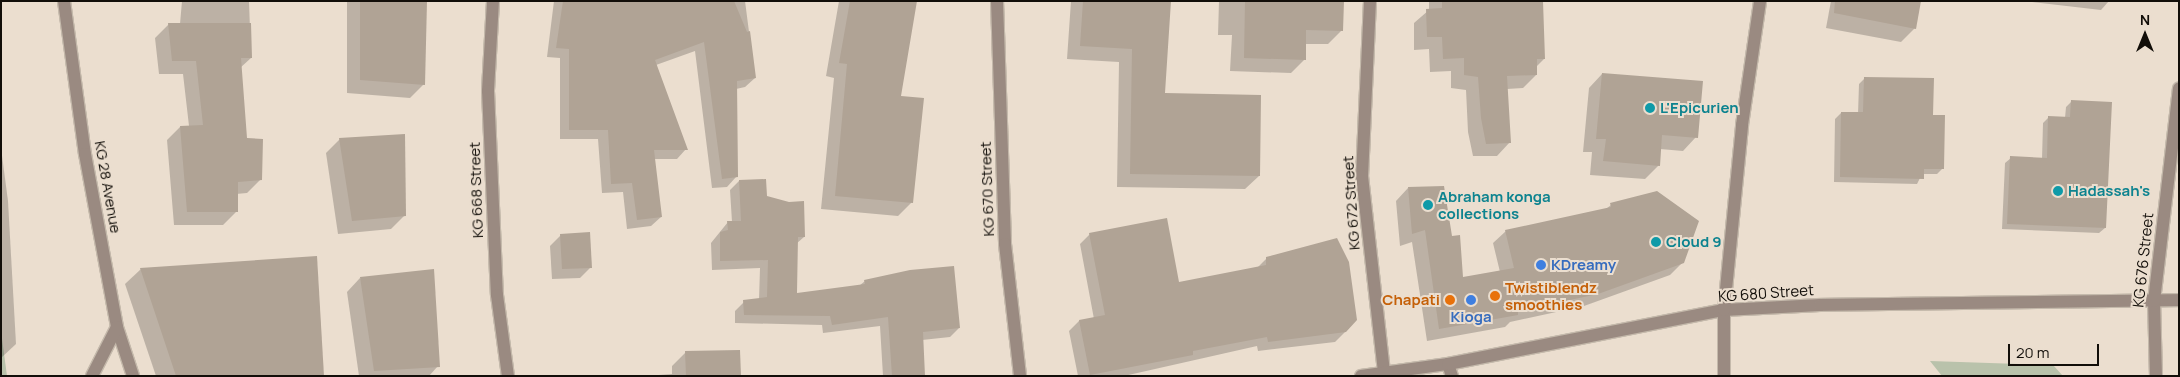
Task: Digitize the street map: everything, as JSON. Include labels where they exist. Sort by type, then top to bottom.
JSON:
[{"type":"street","name":"KG 28 Avenue","points":[[64,1],[85,154],[117,327],[133,376]]},
{"type":"street","name":"KG 668 Street","points":[[493,1],[488,91],[497,296],[508,376]]},
{"type":"street","name":"KG 670 Street","points":[[997,1],[1004,244],[1020,376]]},
{"type":"street","name":"KG 672 Street","points":[[1370,1],[1362,176],[1384,371]]},
{"type":"street","points":[[1724,376],[1724,310],[1742,124],[1760,1]]},
{"type":"street","name":"KG 676 Street","points":[[2156,376],[2154,301],[2179,88]]},
{"type":"street","name":"KG 680 Street","points":[[1361,376],[1384,371],[1450,370],[1724,310],[1820,305],[2179,300]]},
{"type":"street","points":[[92,376],[117,327]]},
{"type":"green space","points":[[1,331],[7,376],[1,376]]},
{"type":"green space","points":[[1930,361],[2053,365],[2063,376],[1942,376]]},
{"type":"building","points":[[360,1],[427,1],[425,85],[360,80]]},
{"type":"building","points":[[563,1],[734,1],[747,32],[750,31],[756,78],[737,81],[738,177],[722,179],[704,42],[655,60],[688,150],[654,150],[662,217],[637,220],[632,183],[611,184],[608,130],[569,130],[569,49],[556,48]]},
{"type":"building","points":[[850,1],[917,1],[901,96],[924,98],[913,203],[835,196],[847,64],[839,63]]},
{"type":"building","points":[[1083,1],[1171,1],[1165,93],[1261,95],[1260,176],[1130,174],[1132,49],[1080,46]]},
{"type":"building","points":[[1245,1],[1344,1],[1343,31],[1306,30],[1306,60],[1244,58]]},
{"type":"building","points":[[1442,1],[1543,1],[1545,59],[1537,59],[1537,75],[1507,76],[1511,143],[1486,144],[1481,118],[1478,77],[1464,75],[1464,58],[1443,59],[1442,37],[1427,37],[1426,9],[1442,8]]},
{"type":"building","points":[[1835,1],[1921,1],[1916,29],[1834,13]]},
{"type":"building","points":[[168,23],[251,23],[252,58],[241,58],[247,138],[263,139],[262,180],[238,182],[238,212],[187,212],[180,126],[203,125],[196,61],[172,61]]},
{"type":"building","name":"L'Epicurien","points":[[1602,73],[1703,81],[1698,138],[1662,135],[1660,166],[1603,161],[1606,139],[1596,139]]},
{"type":"building","points":[[1864,77],[1934,78],[1933,115],[1945,115],[1944,169],[1924,169],[1924,179],[1840,177],[1841,112],[1863,112]]},
{"type":"building","name":"Hadassah's","points":[[2071,100],[2112,102],[2106,228],[2007,224],[2010,156],[2047,158],[2048,116],[2070,117]]},
{"type":"building","points":[[405,134],[406,216],[352,221],[339,138]]},
{"type":"building","points":[[766,179],[767,196],[789,202],[804,201],[805,237],[798,237],[797,293],[865,284],[864,280],[910,270],[954,266],[960,328],[923,332],[925,376],[892,376],[888,317],[832,325],[830,316],[744,315],[743,300],[767,297],[768,260],[720,261],[720,232],[728,230],[727,221],[741,221],[739,180]]},
{"type":"building","points":[[1444,186],[1452,236],[1460,235],[1463,277],[1514,268],[1505,230],[1611,207],[1610,203],[1657,191],[1699,221],[1684,263],[1598,294],[1518,311],[1518,315],[1439,329],[1425,230],[1412,234],[1408,187]]},
{"type":"building","points":[[1167,218],[1179,282],[1266,265],[1266,257],[1337,238],[1349,262],[1357,320],[1346,332],[1268,342],[1267,337],[1193,351],[1193,355],[1090,375],[1079,320],[1105,315],[1089,233]]},
{"type":"building","points":[[590,232],[592,268],[562,269],[560,234]]},
{"type":"building","points":[[317,256],[324,376],[176,376],[140,268]]},
{"type":"building","points":[[434,269],[440,367],[374,371],[360,277]]},
{"type":"building","points":[[740,350],[741,376],[686,376],[685,351]]},
{"type":"place","name":"L'Epicurien","points":[[1650,108]]},
{"type":"place","name":"Hadassah's","points":[[2058,191]]},
{"type":"place","name":"Abraham konga collections","points":[[1428,205]]},
{"type":"place","name":"Cloud 9","points":[[1656,242]]},
{"type":"place","name":"KDreamy","points":[[1541,265]]},
{"type":"place","name":"Twistiblendz smoothies","points":[[1495,296]]},
{"type":"place","name":"Chapati","points":[[1450,300]]},
{"type":"place","name":"Kioga","points":[[1471,300]]}]
